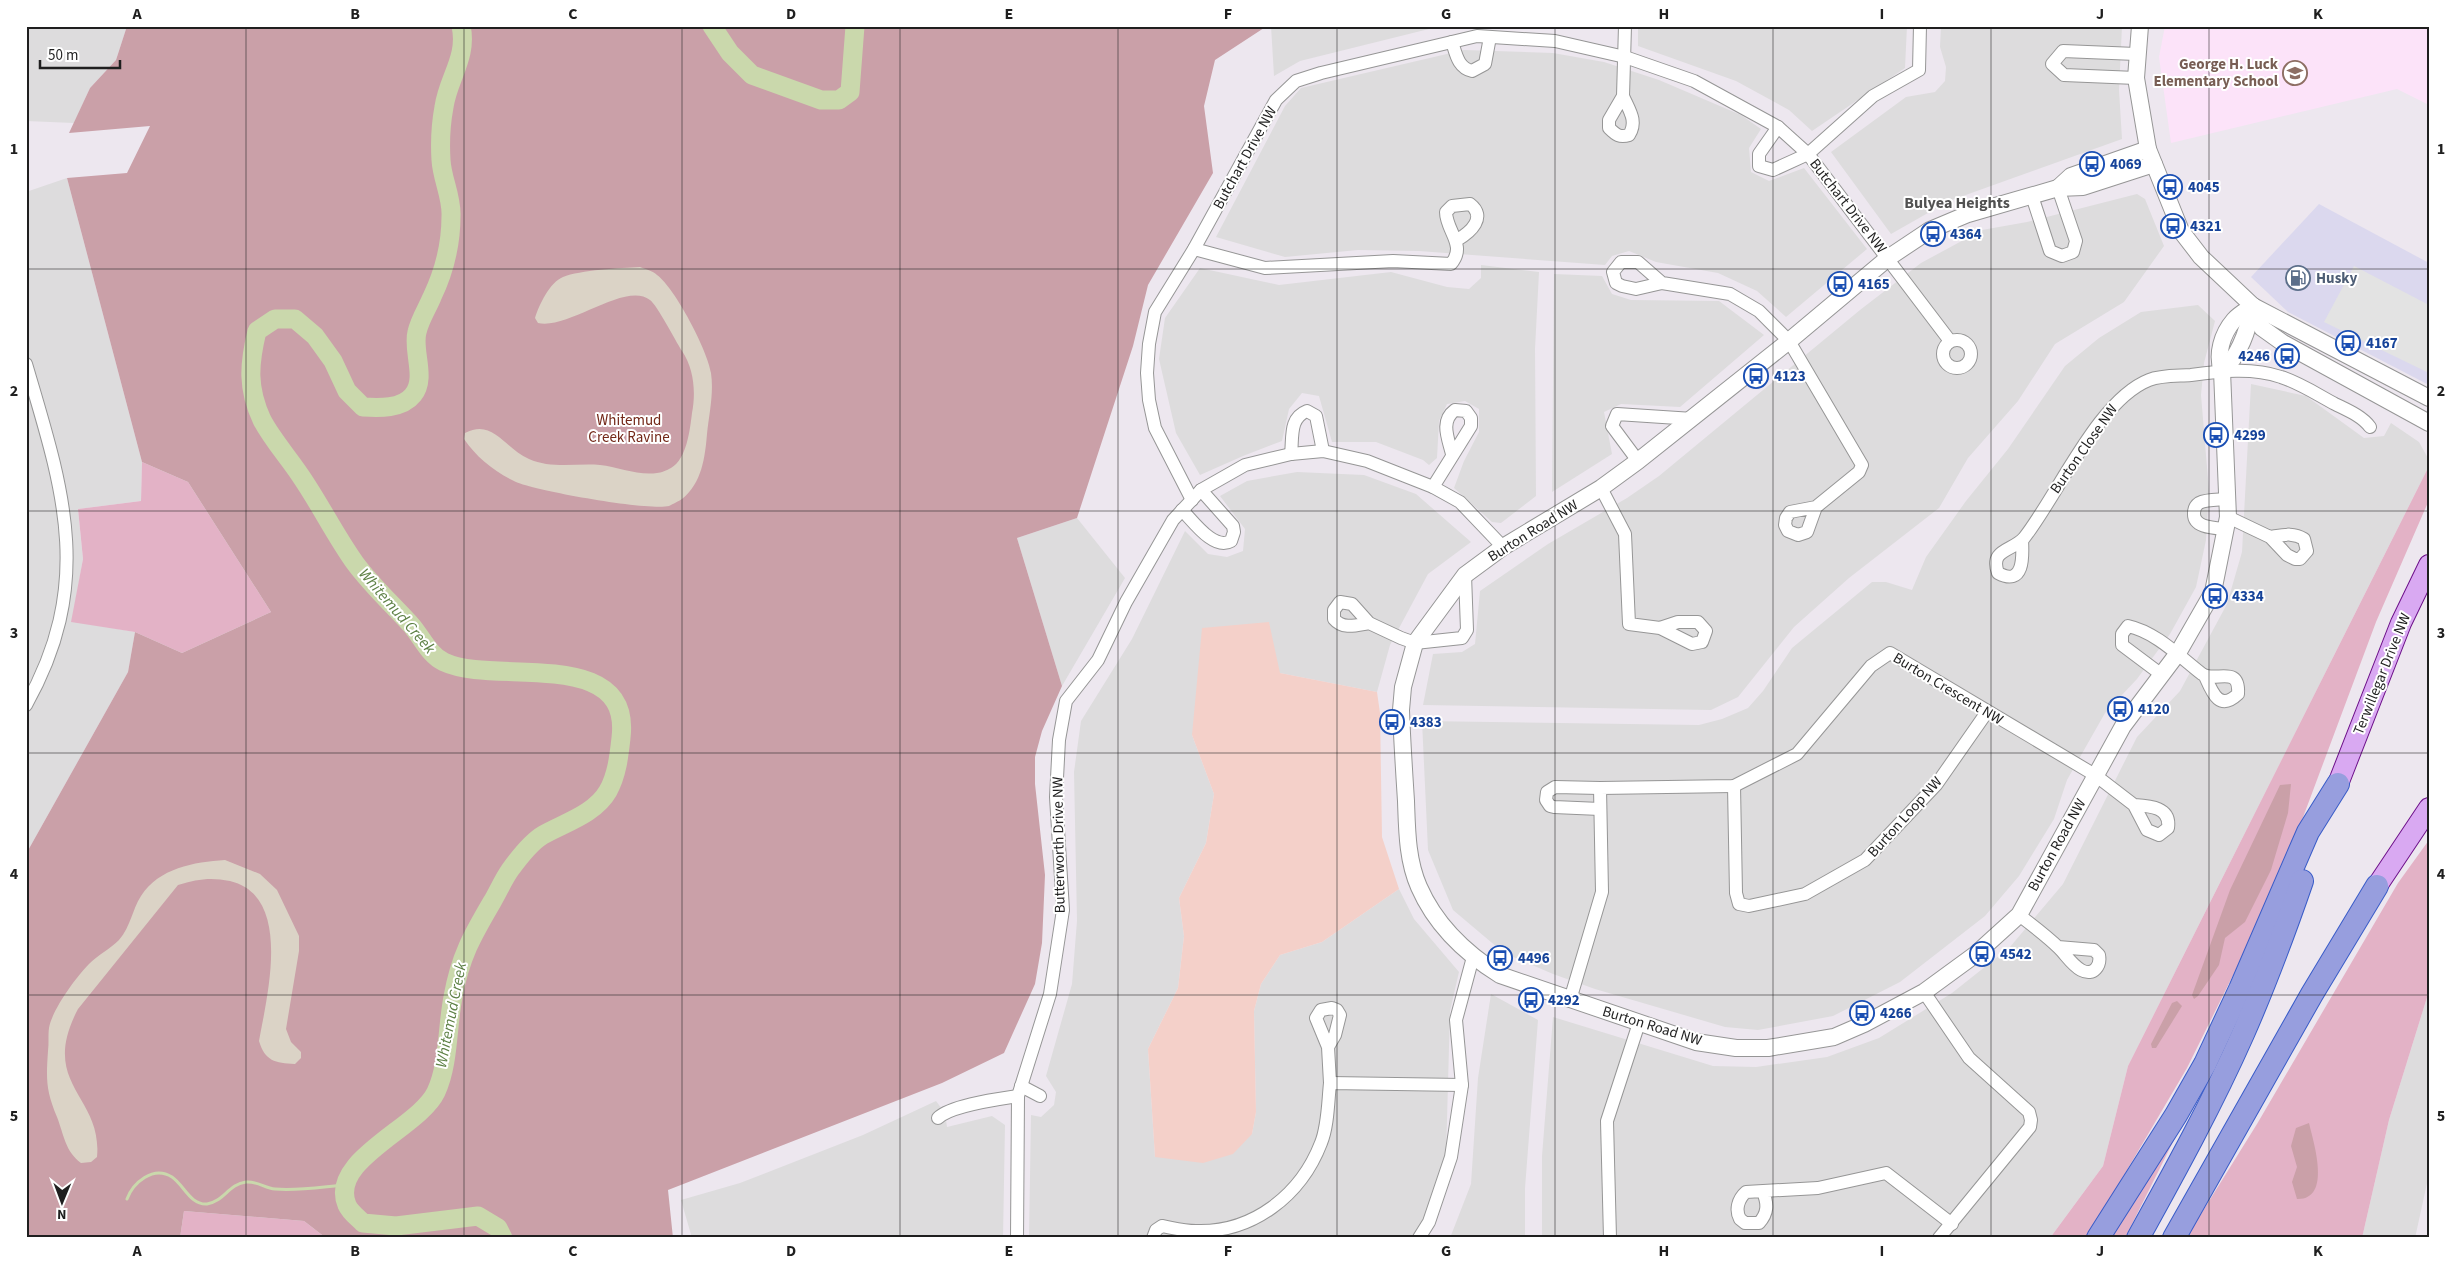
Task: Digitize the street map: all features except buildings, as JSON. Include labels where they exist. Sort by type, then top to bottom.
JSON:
[{"type":"highway","points":[[2098,1238],[2176,1115],[2205,1064],[2240,989],[2308,832],[2338,784]]},
{"type":"highway","points":[[2138,1238],[2186,1151],[2243,1035],[2277,950],[2338,784]]},
{"type":"highway","points":[[2174,1238],[2312,994],[2377,886]]},
{"type":"main road","name":"Terwillegar Drive NW","points":[[2338,784],[2401,623],[2429,565]]},
{"type":"main road","points":[[2377,886],[2429,808]]},
{"type":"street","points":[[1623,96],[1625,26]]},
{"type":"street","points":[[1808,154],[1873,96],[1918,70],[1920,26]]},
{"type":"street","points":[[2140,26],[2136,54],[2136,78],[2151,156],[2181,232],[2201,257],[2253,306],[2429,398]]},
{"type":"street","points":[[1452,42],[1461,65],[1466,70],[1472,71],[1485,64],[1482,33]]},
{"type":"street","name":"Butchart Drive NW","points":[[1192,500],[1156,428],[1147,373],[1149,344],[1155,312],[1194,249],[1276,100],[1296,81],[1320,73],[1452,42],[1482,33],[1555,41],[1625,56],[1694,81],[1778,127],[1808,154],[1888,258]]},
{"type":"street","points":[[2136,54],[2063,51],[2052,64],[2064,75],[2136,78]]},
{"type":"street","name":"Butchart Drive NW","points":[[1778,127],[1758,154],[1759,166],[1773,170],[1808,154]]},
{"type":"street","name":"Burton Road NW","points":[[2151,156],[2071,176],[2058,188],[1968,214],[1930,230],[1888,258],[1789,342],[1638,461],[1601,488],[1503,547],[1466,575],[1415,643],[1403,687],[1400,710],[1410,856],[1418,886],[1431,910],[1453,938],[1473,957],[1500,975],[1696,1042],[1736,1048],[1768,1048],[1834,1037],[1864,1024],[1924,992],[1976,954],[2019,915],[2123,726],[2178,653],[2213,592],[2227,523],[2222,371]]},
{"type":"street","points":[[2032,196],[2050,251],[2062,256],[2073,252],[2076,241],[2058,188]]},
{"type":"street","points":[[1194,249],[1265,268],[1393,261],[1451,264],[1455,260],[1457,240]]},
{"type":"street","points":[[1888,258],[1950,341]]},
{"type":"street","points":[[1662,283],[1730,294],[1759,311],[1789,342],[1862,465],[1859,472],[1816,507]]},
{"type":"street","points":[[2222,371],[2230,364],[2248,330],[2253,306]]},
{"type":"street","points":[[2253,306],[2262,328],[2284,343],[2429,422]]},
{"type":"street","points":[[26,364],[61,489],[68,558],[61,608],[51,650],[43,673],[26,705]]},
{"type":"street","name":"Burton Close NW","points":[[2022,540],[2068,469],[2116,401],[2150,379],[2222,371],[2265,373],[2282,377],[2362,419],[2370,427]]},
{"type":"street","points":[[2377,394],[2386,377]]},
{"type":"street","points":[[1291,454],[1294,419],[1298,414],[1307,411],[1316,416],[1323,451]]},
{"type":"street","points":[[1638,461],[1612,426],[1617,414],[1693,419]]},
{"type":"street","name":"Butterworth Drive NW","points":[[1017,1238],[1020,1091],[1050,994],[1063,910],[1056,797],[1059,740],[1066,702],[1098,660],[1142,574],[1173,520],[1201,490],[1245,465],[1291,454],[1323,451],[1367,461],[1433,487],[1460,502],[1503,547]]},
{"type":"street","points":[[1433,487],[1452,454]]},
{"type":"street","points":[[1601,488],[1625,534],[1627,619],[1629,624],[1660,628]]},
{"type":"street","points":[[1182,510],[1212,539],[1219,543],[1231,541],[1234,532],[1233,526],[1201,490]]},
{"type":"street","points":[[2227,499],[2201,502],[2195,507],[2194,520],[2201,526],[2227,523],[2270,537]]},
{"type":"street","points":[[1369,623],[1415,643],[1457,640],[1466,635],[1466,575]]},
{"type":"street","points":[[2162,675],[2122,645],[2122,634],[2128,626],[2138,628],[2178,653],[2205,676]]},
{"type":"street","name":"Burton Crescent NW","points":[[1600,810],[1554,807],[1547,804],[1547,792],[1555,787],[1734,786],[1796,754],[1871,666],[1890,652],[1987,712],[2095,775]]},
{"type":"street","name":"Burton Loop NW","points":[[1734,786],[1736,893],[1739,904],[1749,906],[1805,894],[1865,860],[1936,785],[1987,712]]},
{"type":"street","points":[[2095,775],[2134,805]]},
{"type":"street","points":[[1570,1000],[1602,892],[1600,788]]},
{"type":"street","points":[[2019,915],[2058,947]]},
{"type":"street","points":[[1419,1238],[1429,1222],[1451,1157],[1462,1085],[1456,1020],[1473,957]]},
{"type":"street","points":[[1924,992],[1969,1058],[2029,1112],[2031,1120],[2030,1127],[1939,1238]]},
{"type":"street","points":[[1610,1238],[1607,1121],[1640,1023]]},
{"type":"street","points":[[1153,1238],[1156,1230],[1162,1226],[1195,1231],[1233,1226],[1264,1215],[1288,1196],[1308,1172],[1322,1142],[1330,1083],[1328,1047]]},
{"type":"street","points":[[1330,1083],[1462,1085]]},
{"type":"street","points":[[938,1118],[945,1113],[1020,1091],[1040,1096]]},
{"type":"street","points":[[1763,1192],[1818,1188],[1886,1173],[1952,1224]]},
{"type":"shaded area","points":[[26,26],[127,26],[116,60],[90,88],[74,123],[26,121]]},
{"type":"shaded area","points":[[1271,26],[1441,26],[1300,61],[1274,76]]},
{"type":"shaded area","points":[[1638,26],[1907,26],[1905,68],[1812,131],[1789,110],[1736,81],[1638,46]]},
{"type":"shaded area","points":[[1941,26],[2122,26],[2119,90],[2122,139],[1949,201],[1891,234],[1831,152],[1906,97],[1935,92],[1945,81],[1946,67],[1940,47]]},
{"type":"shaded area","name":"George H. Luck Elementary School","points":[[2165,26],[2429,26],[2429,105],[2397,89],[2171,143],[2159,57]]},
{"type":"shaded area","points":[[1464,50],[1553,53],[1604,62],[1659,80],[1741,115],[1761,129],[1749,148],[1751,172],[1769,181],[1804,168],[1867,249],[1786,317],[1757,291],[1718,273],[1656,262],[1629,251],[1612,256],[1605,265],[1419,251],[1358,250],[1285,257],[1216,237],[1285,106],[1301,88]]},
{"type":"shaded area","points":[[67,178],[142,462],[141,501],[78,509],[83,559],[72,621],[135,632],[128,672],[26,854],[26,192]]},
{"type":"shaded area","points":[[2137,194],[2145,199],[2164,246],[2124,302],[2055,344],[2018,401],[1968,458],[1939,508],[1849,578],[1794,627],[1738,697],[1711,710],[1423,705],[1433,654],[1462,652],[1475,644],[1480,591],[1548,544],[1627,498],[1659,476],[1860,310],[1921,263],[1982,230],[2027,222]]},
{"type":"shaded area","points":[[2319,204],[2429,263],[2429,385],[2288,312],[2251,277]]},
{"type":"shaded area","points":[[1481,265],[1539,272],[1535,349],[1536,496],[1501,523],[1492,522],[1454,488],[1464,461],[1479,432],[1479,409],[1465,401],[1447,404],[1439,421],[1437,458],[1429,465],[1423,460],[1376,442],[1332,442],[1319,396],[1302,393],[1289,409],[1282,441],[1200,475],[1176,433],[1159,359],[1165,318],[1200,268],[1279,285],[1391,272],[1447,287],[1469,289],[1481,278]]},
{"type":"shaded area","points":[[2354,266],[2429,305],[2429,373],[2324,322]]},
{"type":"shaded area","points":[[640,267],[655,274],[673,293],[690,321],[709,363],[712,388],[705,452],[698,477],[689,493],[669,506],[639,506],[527,486],[501,474],[469,446],[464,439],[465,433],[475,429],[491,432],[520,454],[546,464],[600,465],[650,474],[671,468],[681,458],[689,435],[693,405],[693,381],[686,358],[650,300],[639,296],[626,297],[565,320],[551,323],[538,323],[535,318],[549,289],[563,277],[590,271]]},
{"type":"shaded area","points":[[1554,274],[1602,276],[1612,294],[1631,300],[1719,301],[1764,335],[1680,407],[1621,404],[1604,412],[1612,454],[1552,492]]},
{"type":"shaded area","points":[[2198,305],[2215,321],[2204,363],[2201,395],[2209,491],[2206,540],[2196,587],[2170,634],[2137,679],[2105,713],[2067,780],[2054,819],[2019,876],[1985,916],[1900,982],[1833,1016],[1758,1030],[1725,1027],[1595,989],[1553,974],[1504,953],[1453,910],[1428,850],[1422,721],[1699,725],[1722,719],[1748,708],[1763,691],[1792,648],[1872,582],[1886,582],[1912,590],[1926,557],[1966,501],[2008,449],[2065,366],[2099,338],[2141,312]]},
{"type":"shaded area","points":[[2251,384],[2306,396],[2364,438],[2384,436],[2391,423],[2419,442],[2429,460],[2429,466],[2128,1066],[2103,1166],[2050,1238],[1542,1238],[1542,1156],[1553,1017],[1713,1066],[1756,1067],[1827,1057],[1879,1038],[1952,993],[2010,947],[2063,884],[2137,737],[2180,691],[2227,604],[2242,552]]},
{"type":"shaded area","points":[[142,462],[188,482],[271,612],[182,653],[135,632],[71,622],[83,559],[78,509],[141,501]]},
{"type":"shaded area","points":[[2429,466],[2429,500],[2376,622],[2299,828],[2245,951],[2187,1068],[2087,1238],[2050,1238],[2103,1166],[2128,1066]]},
{"type":"shaded area","points":[[1297,472],[1364,475],[1416,494],[1471,542],[1428,574],[1390,645],[1377,692],[1280,673],[1192,735],[1214,794],[1206,843],[1179,898],[1184,936],[1178,988],[1148,1049],[1155,1157],[1252,1134],[1256,1112],[1254,1011],[1261,984],[1280,955],[1322,942],[1399,889],[1414,919],[1459,972],[1450,1011],[1446,1156],[1433,1199],[1413,1238],[1029,1238],[1031,1115],[1041,1117],[1054,1105],[1056,1092],[1046,1076],[1072,984],[1077,921],[1074,772],[1081,721],[1132,639],[1185,531],[1208,554],[1227,557],[1243,551],[1245,529],[1220,496],[1247,481]]},
{"type":"shaded area","points":[[1077,518],[1125,578],[1062,686],[1017,538]]},
{"type":"shaded area","points":[[1269,622],[1280,673],[1377,692],[1380,713],[1382,837],[1399,889],[1322,942],[1280,955],[1261,984],[1254,1011],[1256,1112],[1252,1134],[1233,1154],[1203,1163],[1155,1157],[1148,1049],[1178,988],[1184,936],[1179,898],[1206,843],[1214,794],[1192,735],[1202,628]]},
{"type":"shaded area","points":[[2429,840],[2429,991],[2389,1120],[2362,1238],[2186,1238],[2257,1124],[2398,883]]},
{"type":"shaded area","points":[[225,860],[260,874],[277,890],[299,936],[299,951],[286,1029],[291,1042],[301,1052],[301,1058],[295,1064],[276,1062],[264,1053],[259,1041],[267,999],[271,950],[269,926],[262,906],[250,890],[230,881],[204,879],[178,885],[78,1009],[68,1035],[65,1055],[68,1073],[91,1118],[96,1136],[97,1157],[91,1162],[81,1163],[71,1153],[66,1142],[49,1092],[47,1070],[49,1031],[55,1012],[71,985],[84,970],[123,935],[138,901],[149,886],[157,879],[178,868]]},
{"type":"shaded area","points":[[2429,991],[2429,1174],[2415,1238],[2362,1238],[2389,1120]]},
{"type":"shaded area","points":[[1491,994],[1538,1020],[1525,1188],[1525,1238],[1450,1238],[1471,1184],[1478,1078]]},
{"type":"shaded area","points":[[936,1101],[945,1113],[947,1127],[992,1116],[1005,1125],[1003,1238],[692,1238],[681,1200],[740,1183],[863,1135]]},
{"type":"shaded area","points":[[2186,1116],[2125,1238],[2106,1238]]},
{"type":"shaded area","points":[[184,1211],[304,1221],[326,1238],[180,1238]]},
{"type":"green space","name":"Whitemud Creek Ravine","points":[[127,26],[1267,26],[1215,60],[1204,106],[1213,173],[1148,285],[1133,346],[1077,518],[1017,538],[1062,686],[1042,731],[1035,757],[1035,784],[1045,875],[1042,943],[1035,984],[1004,1053],[942,1083],[668,1190],[673,1238],[326,1238],[304,1221],[184,1211],[180,1238],[26,1238],[26,854],[128,672],[135,632],[182,653],[271,612],[188,482],[142,462],[67,178],[127,173],[150,126],[69,133],[90,88],[116,60]]},
{"type":"green space","points":[[2291,784],[2288,813],[2271,870],[2245,922],[2225,938],[2219,965],[2194,999],[2192,995],[2230,890],[2280,785]]},
{"type":"green space","points":[[2177,1001],[2182,1006],[2156,1048],[2152,1048],[2151,1044],[2172,1003]]},
{"type":"green space","points":[[2309,1123],[2317,1157],[2317,1181],[2314,1190],[2308,1197],[2297,1199],[2292,1182],[2297,1167],[2291,1146],[2296,1128]]},
{"type":"waterway","name":"Whitemud Creek","points":[[461,26],[462,48],[446,96],[441,134],[442,167],[451,209],[450,237],[440,278],[417,332],[416,347],[419,381],[413,395],[408,400],[397,405],[363,407],[347,391],[333,361],[315,336],[295,319],[275,319],[257,331],[252,354],[251,376],[257,408],[270,434],[307,486],[355,563],[368,580],[412,626],[434,656],[444,662],[466,668],[555,674],[583,679],[605,690],[619,709],[621,738],[616,772],[608,791],[587,812],[538,838],[510,870],[478,926],[463,958],[453,997],[446,1058],[436,1092],[427,1105],[412,1119],[362,1159],[350,1173],[345,1189],[348,1208],[363,1223],[396,1226],[478,1216],[498,1228],[503,1238]]},
{"type":"waterway","name":"Whitemud Creek","points":[[712,26],[730,53],[752,75],[821,100],[839,100],[850,92],[855,26]]},
{"type":"waterway","points":[[127,1199],[139,1182],[151,1174],[158,1173],[172,1177],[192,1198],[207,1204],[213,1203],[235,1186],[246,1182],[284,1189],[344,1185]]},
{"type":"place","name":"George H. Luck Elementary School","points":[[2295,73]]},
{"type":"place","name":"4069","points":[[2092,164]]},
{"type":"place","name":"4045","points":[[2170,187]]},
{"type":"place","name":"4321","points":[[2173,226]]},
{"type":"place","name":"4364","points":[[1933,234]]},
{"type":"place","name":"Husky","points":[[2298,278]]},
{"type":"place","name":"4165","points":[[1840,284]]},
{"type":"place","name":"4167","points":[[2348,343]]},
{"type":"place","name":"4246","points":[[2287,356]]},
{"type":"place","name":"4123","points":[[1756,376]]},
{"type":"place","name":"4299","points":[[2216,435]]},
{"type":"place","name":"4334","points":[[2215,596]]},
{"type":"place","name":"4120","points":[[2120,709]]},
{"type":"place","name":"4383","points":[[1392,722]]},
{"type":"place","name":"4542","points":[[1982,954]]},
{"type":"place","name":"4496","points":[[1500,958]]},
{"type":"place","name":"4292","points":[[1531,1000]]},
{"type":"place","name":"4266","points":[[1862,1013]]},
{"type":"district","name":"Bulyea Heights","points":[[1957,203]]}]
